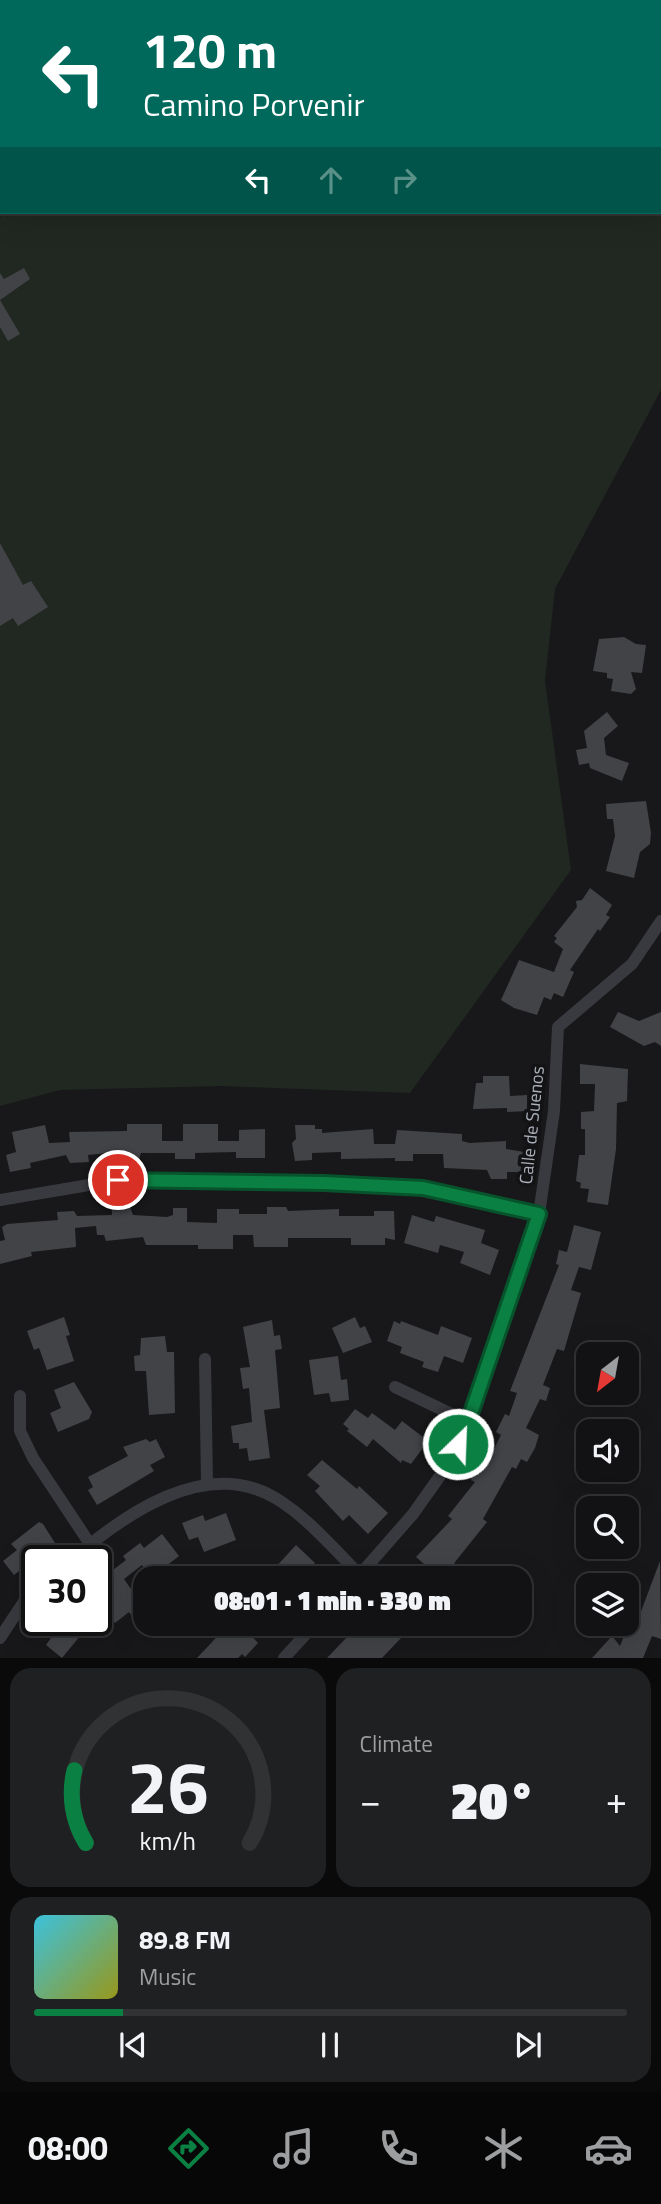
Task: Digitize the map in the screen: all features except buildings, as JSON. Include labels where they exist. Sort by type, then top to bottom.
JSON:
[{"type":"street","name":"Calle de Suenos","points":[[367,1566],[412,1514],[440,1475],[468,1422],[539,1214],[554,1111],[558,1027],[632,964],[661,921]]},
{"type":"street","points":[[0,1200],[118,1180],[324,1183],[423,1188],[539,1214]]},
{"type":"street","points":[[205,1359],[206,1484]]},
{"type":"street","points":[[395,1387],[468,1422]]},
{"type":"street","points":[[20,1396],[20,1430],[33,1458],[90,1544],[151,1502],[206,1484],[258,1489],[276,1499],[297,1513],[348,1566]]},
{"type":"street","points":[[0,1638],[21,1606]]},
{"type":"street","points":[[284,1658],[304,1636]]},
{"type":"shaded area","points":[[5,214],[661,214],[661,390],[555,589],[545,681],[571,870],[410,1093],[221,1086],[60,1090],[0,1106],[0,217]]},
{"type":"route","points":[[118,1180],[324,1183],[423,1188],[539,1214],[468,1422],[458,1444]]}]
